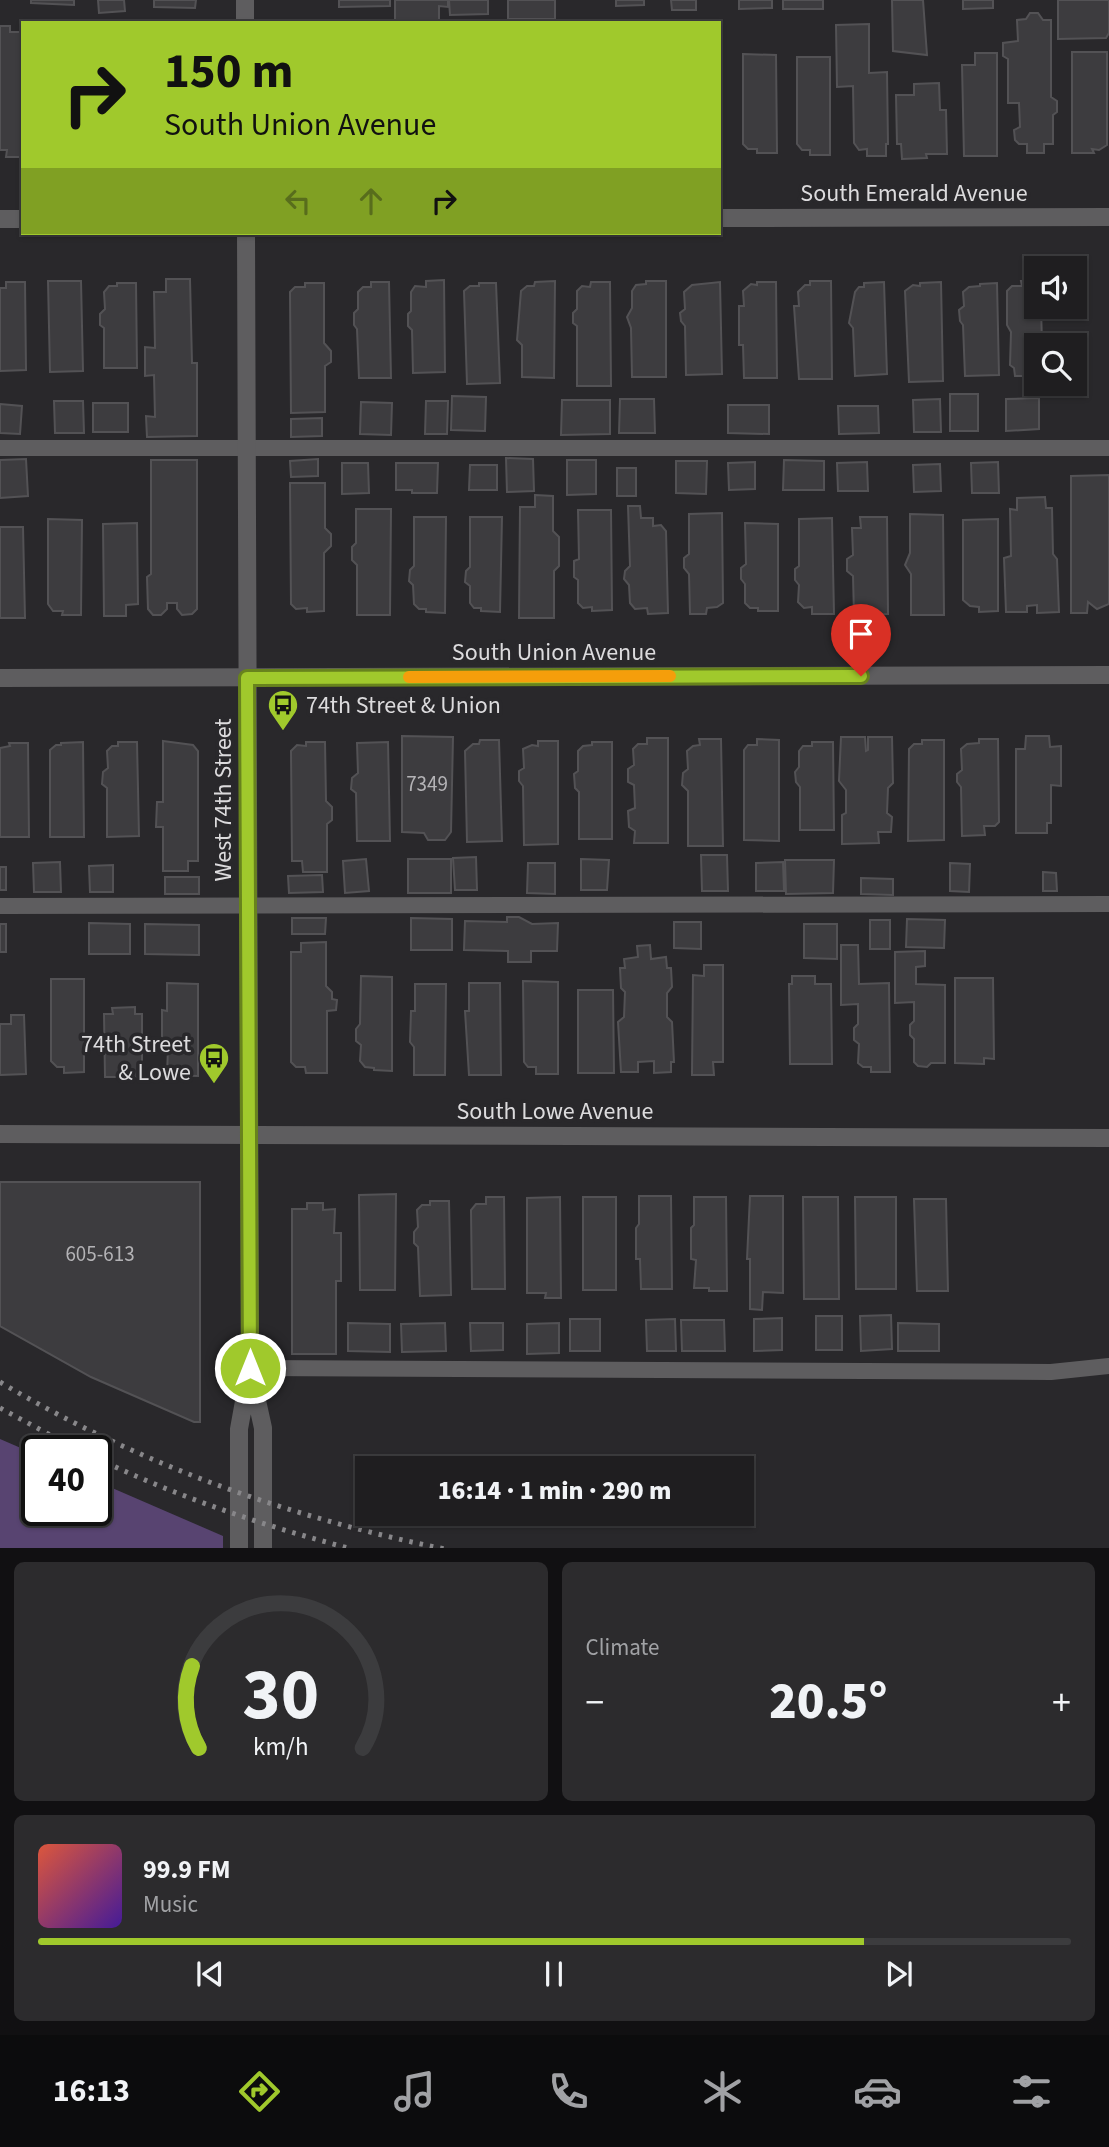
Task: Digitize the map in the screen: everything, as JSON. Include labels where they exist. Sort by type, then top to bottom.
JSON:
[{"type":"street","points":[[245,0],[245,21]]},
{"type":"street","name":"South Emerald Avenue","points":[[721,218],[1109,217]]},
{"type":"street","points":[[0,219],[21,219]]},
{"type":"street","name":"West 74th Street","points":[[239,1548],[239,1429],[250,1368],[246,235]]},
{"type":"street","name":"South Union Avenue","points":[[0,678],[1109,675]]},
{"type":"street","name":"South Lowe Avenue","points":[[0,1134],[1109,1138]]},
{"type":"street","name":"West 74th Street","points":[[250,1368],[263,1428],[263,1548]]},
{"type":"lane","points":[[0,448],[1109,448]]},
{"type":"lane","points":[[0,906],[1109,904]]},
{"type":"lane","points":[[250,1368],[1051,1372],[1109,1366]]},
{"type":"shaded area","points":[[0,1439],[21,1448],[21,1526],[112,1526],[112,1488],[223,1536],[223,1548],[0,1548]]},
{"type":"building","points":[[31,0],[74,0],[74,5],[31,3]]},
{"type":"building","points":[[98,0],[124,0],[125,11],[99,13]]},
{"type":"building","points":[[154,0],[196,0],[195,8],[154,7]]},
{"type":"building","points":[[339,0],[390,0],[390,6],[339,7]]},
{"type":"building","points":[[395,0],[448,0],[448,7],[439,6],[439,21],[395,21]]},
{"type":"building","points":[[449,0],[488,0],[488,14],[450,15]]},
{"type":"building","points":[[508,0],[555,0],[555,19],[508,19]]},
{"type":"building","points":[[616,0],[644,0],[644,5],[616,6]]},
{"type":"building","points":[[671,0],[696,0],[696,10],[672,10]]},
{"type":"building","points":[[739,0],[772,0],[772,8],[739,9]]},
{"type":"building","points":[[783,0],[823,0],[823,9],[783,9]]},
{"type":"building","points":[[892,0],[923,0],[927,55],[893,51]]},
{"type":"building","points":[[963,0],[993,0],[993,8],[963,9]]},
{"type":"building","points":[[1058,0],[1109,0],[1109,33],[1106,38],[1058,39]]},
{"type":"building","points":[[1030,13],[1038,13],[1043,20],[1051,20],[1051,97],[1057,101],[1057,112],[1053,115],[1053,144],[1044,144],[1044,153],[1027,153],[1027,144],[1019,144],[1015,140],[1014,130],[1020,127],[1019,103],[1008,103],[1008,59],[1003,56],[1003,43],[1018,41],[1017,20],[1026,19]]},
{"type":"building","points":[[869,24],[869,73],[887,72],[886,156],[867,156],[867,149],[859,150],[854,143],[853,86],[837,87],[836,25]]},
{"type":"building","points":[[0,26],[10,26],[10,32],[21,32],[21,157],[6,157],[7,150],[0,150]]},
{"type":"building","points":[[1072,52],[1107,52],[1107,145],[1099,150],[1092,149],[1094,153],[1072,153]]},
{"type":"building","points":[[975,53],[997,53],[997,156],[964,156],[962,65],[975,65]]},
{"type":"building","points":[[743,54],[776,55],[777,153],[757,153],[757,149],[748,149],[743,144]]},
{"type":"building","points":[[797,57],[830,57],[830,155],[810,155],[810,150],[802,150],[797,144]]},
{"type":"building","points":[[939,83],[940,110],[946,110],[947,154],[926,154],[927,158],[902,159],[901,144],[897,144],[896,95],[914,95],[914,84]]},
{"type":"building","points":[[166,279],[190,279],[192,363],[197,363],[197,436],[147,437],[146,416],[155,417],[154,375],[145,376],[145,347],[155,348],[154,292],[166,292]]},
{"type":"building","points":[[444,280],[445,372],[413,373],[412,330],[408,326],[411,292],[415,286],[426,287],[426,281]]},
{"type":"building","points":[[48,281],[81,281],[83,371],[50,372]]},
{"type":"building","points":[[555,281],[554,378],[522,377],[522,345],[517,340],[521,291],[527,286],[534,286],[535,282]]},
{"type":"building","points":[[646,281],[666,281],[666,377],[632,377],[631,328],[627,317],[632,308],[632,291],[636,285],[646,284]]},
{"type":"building","points":[[810,281],[831,281],[832,379],[799,379],[794,306],[799,306],[798,292],[805,285],[810,285]]},
{"type":"building","points":[[1021,281],[1024,281],[1024,319],[1041,319],[1042,333],[1024,333],[1024,376],[1015,376],[1014,368],[1010,365],[1011,332],[1007,325],[1007,291],[1012,286],[1022,286]]},
{"type":"building","points":[[6,282],[25,282],[26,370],[0,371],[0,288],[6,288]]},
{"type":"building","points":[[371,282],[389,282],[391,378],[359,378],[354,313],[358,309],[358,292],[363,287],[371,287]]},
{"type":"building","points":[[591,282],[610,282],[611,386],[577,386],[577,326],[573,323],[573,313],[577,309],[577,291],[582,286],[590,287]]},
{"type":"building","points":[[720,282],[722,374],[686,375],[685,326],[680,313],[685,309],[684,292],[692,285]]},
{"type":"building","points":[[757,282],[776,282],[777,378],[744,378],[743,345],[739,345],[739,306],[744,306],[743,291],[751,284],[757,285]]},
{"type":"building","points":[[884,282],[887,374],[855,376],[853,328],[849,323],[855,292],[859,287],[864,287],[864,283]]},
{"type":"building","points":[[941,282],[943,381],[909,382],[905,291],[913,285],[920,286],[920,283]]},
{"type":"building","points":[[117,283],[136,283],[137,368],[104,368],[104,328],[100,325],[100,314],[105,309],[104,292],[109,286],[117,286]]},
{"type":"building","points":[[305,283],[324,283],[324,343],[331,351],[331,362],[325,366],[325,412],[291,413],[290,292],[295,287],[305,287]]},
{"type":"building","points":[[479,283],[496,283],[500,383],[467,384],[464,291],[470,286],[479,286]]},
{"type":"building","points":[[997,283],[999,375],[965,376],[963,325],[959,310],[964,306],[963,292],[980,284]]},
{"type":"building","points":[[950,394],[978,394],[978,431],[950,431]]},
{"type":"building","points":[[452,396],[486,397],[485,431],[451,430]]},
{"type":"building","points":[[1039,398],[1039,429],[1006,431],[1006,399]]},
{"type":"building","points":[[620,399],[654,399],[655,433],[619,433]]},
{"type":"building","points":[[940,399],[941,432],[914,432],[913,400]]},
{"type":"building","points":[[562,400],[610,400],[610,434],[561,435]]},
{"type":"building","points":[[54,401],[83,401],[84,433],[55,433]]},
{"type":"building","points":[[426,401],[448,401],[447,434],[425,434]]},
{"type":"building","points":[[361,402],[392,403],[391,435],[360,434]]},
{"type":"building","points":[[93,403],[128,403],[128,432],[93,432]]},
{"type":"building","points":[[0,404],[22,406],[20,434],[0,433]]},
{"type":"building","points":[[728,405],[769,405],[769,434],[728,433]]},
{"type":"building","points":[[838,406],[878,406],[879,433],[839,434]]},
{"type":"building","points":[[322,418],[322,436],[291,437],[291,419]]},
{"type":"building","points":[[506,458],[533,459],[534,491],[507,492]]},
{"type":"building","points":[[26,459],[28,496],[0,498],[0,460]]},
{"type":"building","points":[[318,459],[318,476],[291,477],[290,461]]},
{"type":"building","points":[[151,460],[197,460],[197,609],[192,614],[182,615],[177,609],[177,603],[167,603],[167,609],[161,615],[153,615],[148,609],[147,577],[151,574]]},
{"type":"building","points":[[567,460],[596,460],[596,494],[567,495]]},
{"type":"building","points":[[784,460],[824,461],[824,490],[783,490]]},
{"type":"building","points":[[676,461],[707,461],[706,494],[676,493]]},
{"type":"building","points":[[755,462],[755,489],[729,490],[728,463]]},
{"type":"building","points":[[867,462],[868,491],[838,491],[837,463]]},
{"type":"building","points":[[998,462],[999,493],[972,493],[971,463]]},
{"type":"building","points":[[342,463],[368,463],[369,493],[342,494]]},
{"type":"building","points":[[396,463],[438,463],[437,493],[396,490]]},
{"type":"building","points":[[940,464],[941,491],[914,492],[913,465]]},
{"type":"building","points":[[470,465],[497,465],[497,490],[469,490]]},
{"type":"building","points":[[617,468],[636,468],[636,496],[617,496]]},
{"type":"building","points":[[1109,475],[1109,604],[1097,609],[1088,602],[1087,613],[1071,613],[1071,476]]},
{"type":"building","points":[[290,483],[325,483],[325,528],[331,534],[331,546],[324,553],[324,611],[307,612],[307,608],[296,609],[291,604]]},
{"type":"building","points":[[535,495],[553,496],[553,531],[559,537],[559,566],[554,571],[554,618],[519,618],[520,507],[535,507]]},
{"type":"building","points":[[1045,497],[1046,508],[1052,508],[1059,612],[1037,613],[1037,605],[1027,606],[1027,612],[1006,612],[1004,558],[1011,556],[1010,509],[1017,510],[1017,498]]},
{"type":"building","points":[[628,506],[640,506],[641,518],[653,518],[653,526],[661,525],[666,531],[668,613],[648,614],[647,608],[635,609],[630,603],[629,585],[624,579],[625,571],[630,566]]},
{"type":"building","points":[[356,509],[391,509],[390,615],[357,615],[357,565],[352,560],[352,547],[356,543]]},
{"type":"building","points":[[578,510],[611,510],[612,610],[592,611],[592,607],[583,608],[578,603],[578,580],[574,577],[574,561],[579,559]]},
{"type":"building","points":[[722,513],[723,603],[707,608],[706,614],[690,614],[689,574],[684,568],[684,558],[689,554],[689,514]]},
{"type":"building","points":[[910,514],[943,515],[944,615],[911,615],[911,574],[905,565],[910,553]]},
{"type":"building","points":[[414,517],[446,517],[445,613],[426,612],[426,609],[419,609],[414,604],[413,585],[409,581],[410,570],[414,566]]},
{"type":"building","points":[[470,517],[502,517],[500,612],[481,611],[481,608],[474,608],[470,603],[470,586],[465,582],[466,571],[470,567]]},
{"type":"building","points":[[860,517],[887,517],[888,614],[854,615],[853,576],[847,571],[847,559],[853,555],[852,528],[861,528]]},
{"type":"building","points":[[832,518],[834,614],[812,614],[812,607],[804,608],[798,602],[799,585],[795,580],[795,569],[799,566],[799,519]]},
{"type":"building","points":[[48,519],[82,520],[81,615],[62,615],[63,611],[53,611],[48,604]]},
{"type":"building","points":[[998,519],[998,611],[979,612],[979,607],[970,606],[963,600],[963,520]]},
{"type":"building","points":[[137,523],[138,604],[126,605],[126,616],[104,616],[103,524]]},
{"type":"building","points":[[745,523],[778,524],[778,611],[758,611],[758,608],[750,608],[745,603],[745,584],[741,579],[741,568],[746,564]]},
{"type":"building","points":[[0,527],[23,527],[25,618],[0,618]]},
{"type":"building","points":[[402,736],[453,737],[451,832],[445,840],[428,840],[424,833],[402,832]]},
{"type":"building","points":[[1026,736],[1049,736],[1050,747],[1061,746],[1061,786],[1051,785],[1051,823],[1047,823],[1047,833],[1016,833],[1016,749],[1025,749]]},
{"type":"building","points":[[841,737],[865,737],[866,751],[868,737],[892,737],[893,783],[888,788],[887,813],[892,817],[891,832],[878,832],[879,843],[842,844],[842,815],[846,813],[846,790],[839,781]]},
{"type":"building","points":[[647,738],[668,738],[668,843],[634,843],[635,831],[629,827],[628,811],[635,808],[634,785],[628,782],[628,769],[634,765],[633,749],[638,744],[647,744]]},
{"type":"building","points":[[699,739],[721,739],[723,846],[688,846],[688,791],[682,785],[683,773],[688,769],[687,751],[700,745]]},
{"type":"building","points":[[757,739],[779,740],[779,841],[744,840],[744,750],[748,745],[757,745]]},
{"type":"building","points":[[979,739],[998,739],[999,822],[995,826],[984,826],[985,835],[962,836],[961,787],[957,782],[957,774],[962,770],[961,749],[967,744],[979,743]]},
{"type":"building","points":[[480,740],[499,740],[502,841],[467,842],[465,751],[473,744],[479,744]]},
{"type":"building","points":[[922,740],[944,740],[944,840],[908,841],[909,749],[914,744],[922,744]]},
{"type":"building","points":[[163,741],[193,745],[198,751],[198,861],[188,861],[188,871],[163,871],[163,827],[156,827],[157,802],[163,802]]},
{"type":"building","points":[[538,741],[558,741],[558,844],[524,845],[523,786],[519,781],[519,771],[524,768],[523,749],[532,745],[538,746]]},
{"type":"building","points":[[83,742],[84,837],[50,837],[50,750],[61,743]]},
{"type":"building","points":[[118,742],[137,742],[139,836],[107,837],[107,788],[102,784],[103,772],[108,768],[107,751],[112,746],[118,746]]},
{"type":"building","points":[[306,742],[325,742],[326,801],[332,807],[332,820],[327,824],[327,872],[303,872],[302,861],[292,861],[291,751],[297,745],[306,746]]},
{"type":"building","points":[[388,742],[390,841],[357,841],[356,793],[351,789],[352,778],[358,773],[357,743]]},
{"type":"building","points":[[592,742],[612,742],[612,839],[579,839],[579,792],[575,788],[574,774],[578,771],[578,751],[583,746],[592,745]]},
{"type":"building","points":[[812,742],[833,742],[834,830],[800,830],[800,787],[796,782],[795,772],[799,767],[799,751],[803,746],[812,746]]},
{"type":"building","points":[[9,743],[28,743],[29,837],[0,837],[0,748],[10,746]]},
{"type":"building","points":[[701,855],[727,855],[728,891],[702,891]]},
{"type":"building","points":[[476,857],[477,890],[455,890],[453,858]]},
{"type":"building","points":[[366,859],[369,891],[345,893],[343,861]]},
{"type":"building","points":[[408,859],[451,859],[451,893],[408,893]]},
{"type":"building","points":[[581,859],[609,860],[607,890],[581,890]]},
{"type":"building","points":[[785,860],[834,860],[833,893],[786,894]]},
{"type":"building","points":[[60,862],[61,892],[34,892],[33,863]]},
{"type":"building","points":[[783,862],[784,891],[756,891],[756,863]]},
{"type":"building","points":[[528,863],[555,863],[555,894],[527,893]]},
{"type":"building","points":[[950,863],[970,864],[969,892],[950,891]]},
{"type":"building","points":[[113,865],[113,892],[90,892],[89,866]]},
{"type":"building","points":[[0,867],[6,867],[6,890],[0,890]]},
{"type":"building","points":[[1043,872],[1056,873],[1057,891],[1043,891]]},
{"type":"building","points":[[322,875],[323,892],[289,893],[288,876]]},
{"type":"building","points":[[165,877],[199,877],[199,894],[165,894]]},
{"type":"building","points":[[861,878],[893,879],[893,895],[861,894]]},
{"type":"building","points":[[507,917],[519,917],[532,924],[558,923],[557,951],[531,951],[531,962],[508,962],[508,951],[464,950],[465,921],[507,922]]},
{"type":"building","points":[[292,918],[326,918],[325,934],[292,934]]},
{"type":"building","points":[[411,918],[452,919],[452,950],[411,950]]},
{"type":"building","points":[[907,919],[945,920],[944,948],[906,947]]},
{"type":"building","points":[[870,920],[890,920],[890,949],[870,949]]},
{"type":"building","points":[[674,922],[701,922],[701,949],[674,948]]},
{"type":"building","points":[[89,923],[130,924],[130,954],[89,954]]},
{"type":"building","points":[[0,924],[6,924],[6,952],[0,952]]},
{"type":"building","points":[[145,924],[199,925],[199,955],[145,954]]},
{"type":"building","points":[[804,924],[837,924],[837,959],[804,958]]},
{"type":"building","points":[[326,942],[326,986],[332,992],[332,999],[337,1000],[336,1010],[327,1011],[327,1073],[306,1073],[305,1067],[296,1067],[291,1062],[291,952],[301,952],[301,943]]},
{"type":"building","points":[[650,945],[651,959],[666,957],[667,968],[671,968],[672,987],[667,993],[667,1017],[672,1022],[674,1062],[671,1062],[671,1072],[654,1073],[654,1061],[638,1062],[638,1072],[621,1072],[618,1022],[624,1017],[625,992],[621,988],[620,968],[625,968],[624,959],[638,957],[637,946]]},
{"type":"building","points":[[841,945],[858,945],[859,984],[889,983],[890,1072],[871,1072],[871,1067],[863,1067],[858,1063],[859,1044],[854,1040],[854,1028],[858,1024],[858,1004],[841,1005]]},
{"type":"building","points":[[925,951],[925,966],[916,967],[916,984],[945,985],[945,1063],[931,1063],[927,1067],[918,1066],[914,1062],[914,1039],[910,1035],[910,1025],[914,1021],[914,1002],[895,1003],[895,952]]},
{"type":"building","points":[[704,965],[723,965],[723,1062],[713,1062],[714,1075],[692,1075],[693,975],[704,976]]},
{"type":"building","points":[[361,976],[392,977],[392,1071],[374,1070],[365,1067],[360,1061],[361,1045],[356,1041],[356,1029],[360,1024]]},
{"type":"building","points":[[792,976],[815,976],[815,984],[831,984],[832,1064],[790,1064],[789,984],[792,984]]},
{"type":"building","points":[[955,978],[993,978],[994,1059],[984,1058],[984,1064],[955,1063]]},
{"type":"building","points":[[51,979],[84,979],[84,1072],[64,1073],[64,1067],[57,1067],[51,1061]]},
{"type":"building","points":[[523,981],[558,982],[558,1074],[536,1074],[536,1067],[528,1067],[524,1062]]},
{"type":"building","points":[[167,983],[198,984],[198,1076],[167,1075],[168,1048],[162,1043],[162,1010],[167,1011]]},
{"type":"building","points":[[469,983],[500,983],[501,1075],[469,1075],[465,1011],[469,1011]]},
{"type":"building","points":[[415,984],[446,984],[445,1075],[414,1075],[414,1047],[410,1042],[411,1011],[415,1011]]},
{"type":"building","points":[[578,990],[613,990],[614,1073],[578,1073]]},
{"type":"building","points":[[135,1007],[135,1014],[142,1014],[142,1077],[105,1077],[104,1014],[113,1014],[112,1008]]},
{"type":"building","points":[[11,1015],[24,1015],[26,1074],[0,1075],[0,1024],[11,1024]]},
{"type":"building","points":[[0,1182],[200,1182],[200,1422],[194,1422],[91,1377],[0,1326]]},
{"type":"building","points":[[396,1194],[395,1290],[360,1290],[359,1195]]},
{"type":"building","points":[[639,1196],[671,1196],[672,1289],[641,1289],[640,1259],[636,1259]]},
{"type":"building","points":[[750,1196],[783,1196],[783,1293],[763,1292],[762,1310],[750,1309],[750,1259],[747,1259]]},
{"type":"building","points":[[486,1197],[504,1197],[505,1289],[472,1289],[471,1210],[476,1204],[486,1204]]},
{"type":"building","points":[[560,1197],[561,1298],[545,1298],[546,1293],[527,1293],[527,1198]]},
{"type":"building","points":[[583,1197],[616,1197],[616,1290],[583,1290]]},
{"type":"building","points":[[694,1197],[726,1197],[727,1291],[694,1288],[696,1260],[691,1259],[691,1228],[694,1225]]},
{"type":"building","points":[[803,1197],[838,1197],[839,1299],[804,1299]]},
{"type":"building","points":[[855,1197],[896,1197],[896,1289],[856,1289]]},
{"type":"building","points":[[914,1199],[946,1199],[948,1291],[917,1291]]},
{"type":"building","points":[[430,1201],[449,1201],[451,1295],[420,1296],[418,1247],[414,1243],[414,1232],[418,1227],[417,1210],[422,1205],[430,1205]]},
{"type":"building","points":[[307,1203],[323,1203],[323,1210],[335,1209],[334,1233],[341,1233],[341,1281],[336,1281],[336,1354],[292,1354],[292,1209],[307,1209]]},
{"type":"building","points":[[891,1315],[892,1349],[861,1351],[860,1316]]},
{"type":"building","points":[[816,1316],[842,1316],[842,1350],[816,1350]]},
{"type":"building","points":[[782,1318],[782,1350],[754,1351],[754,1319]]},
{"type":"building","points":[[570,1319],[600,1319],[600,1351],[570,1351]]},
{"type":"building","points":[[675,1319],[676,1351],[647,1351],[646,1320]]},
{"type":"building","points":[[681,1320],[724,1320],[725,1351],[682,1351]]},
{"type":"building","points":[[348,1323],[390,1324],[390,1352],[348,1351]]},
{"type":"building","points":[[445,1323],[446,1351],[402,1352],[401,1324]]},
{"type":"building","points":[[470,1323],[503,1323],[503,1350],[471,1351]]},
{"type":"building","points":[[559,1323],[559,1353],[527,1354],[527,1324]]},
{"type":"building","points":[[898,1323],[939,1324],[939,1351],[898,1351]]},
{"type":"railway","points":[[0,1382],[105,1438],[215,1484],[329,1521],[441,1548]]},
{"type":"railway","points":[[0,1408],[50,1435]]},
{"type":"railway","points":[[112,1465],[222,1510],[348,1548]]},
{"type":"slow traffic","points":[[409,677],[670,676]]},
{"type":"place","name":"74th Street & Union","points":[[283,732]]},
{"type":"place","name":"74th Street & Lowe","points":[[214,1085]]},
{"type":"route","points":[[250,1368],[247,678],[861,676]]}]
